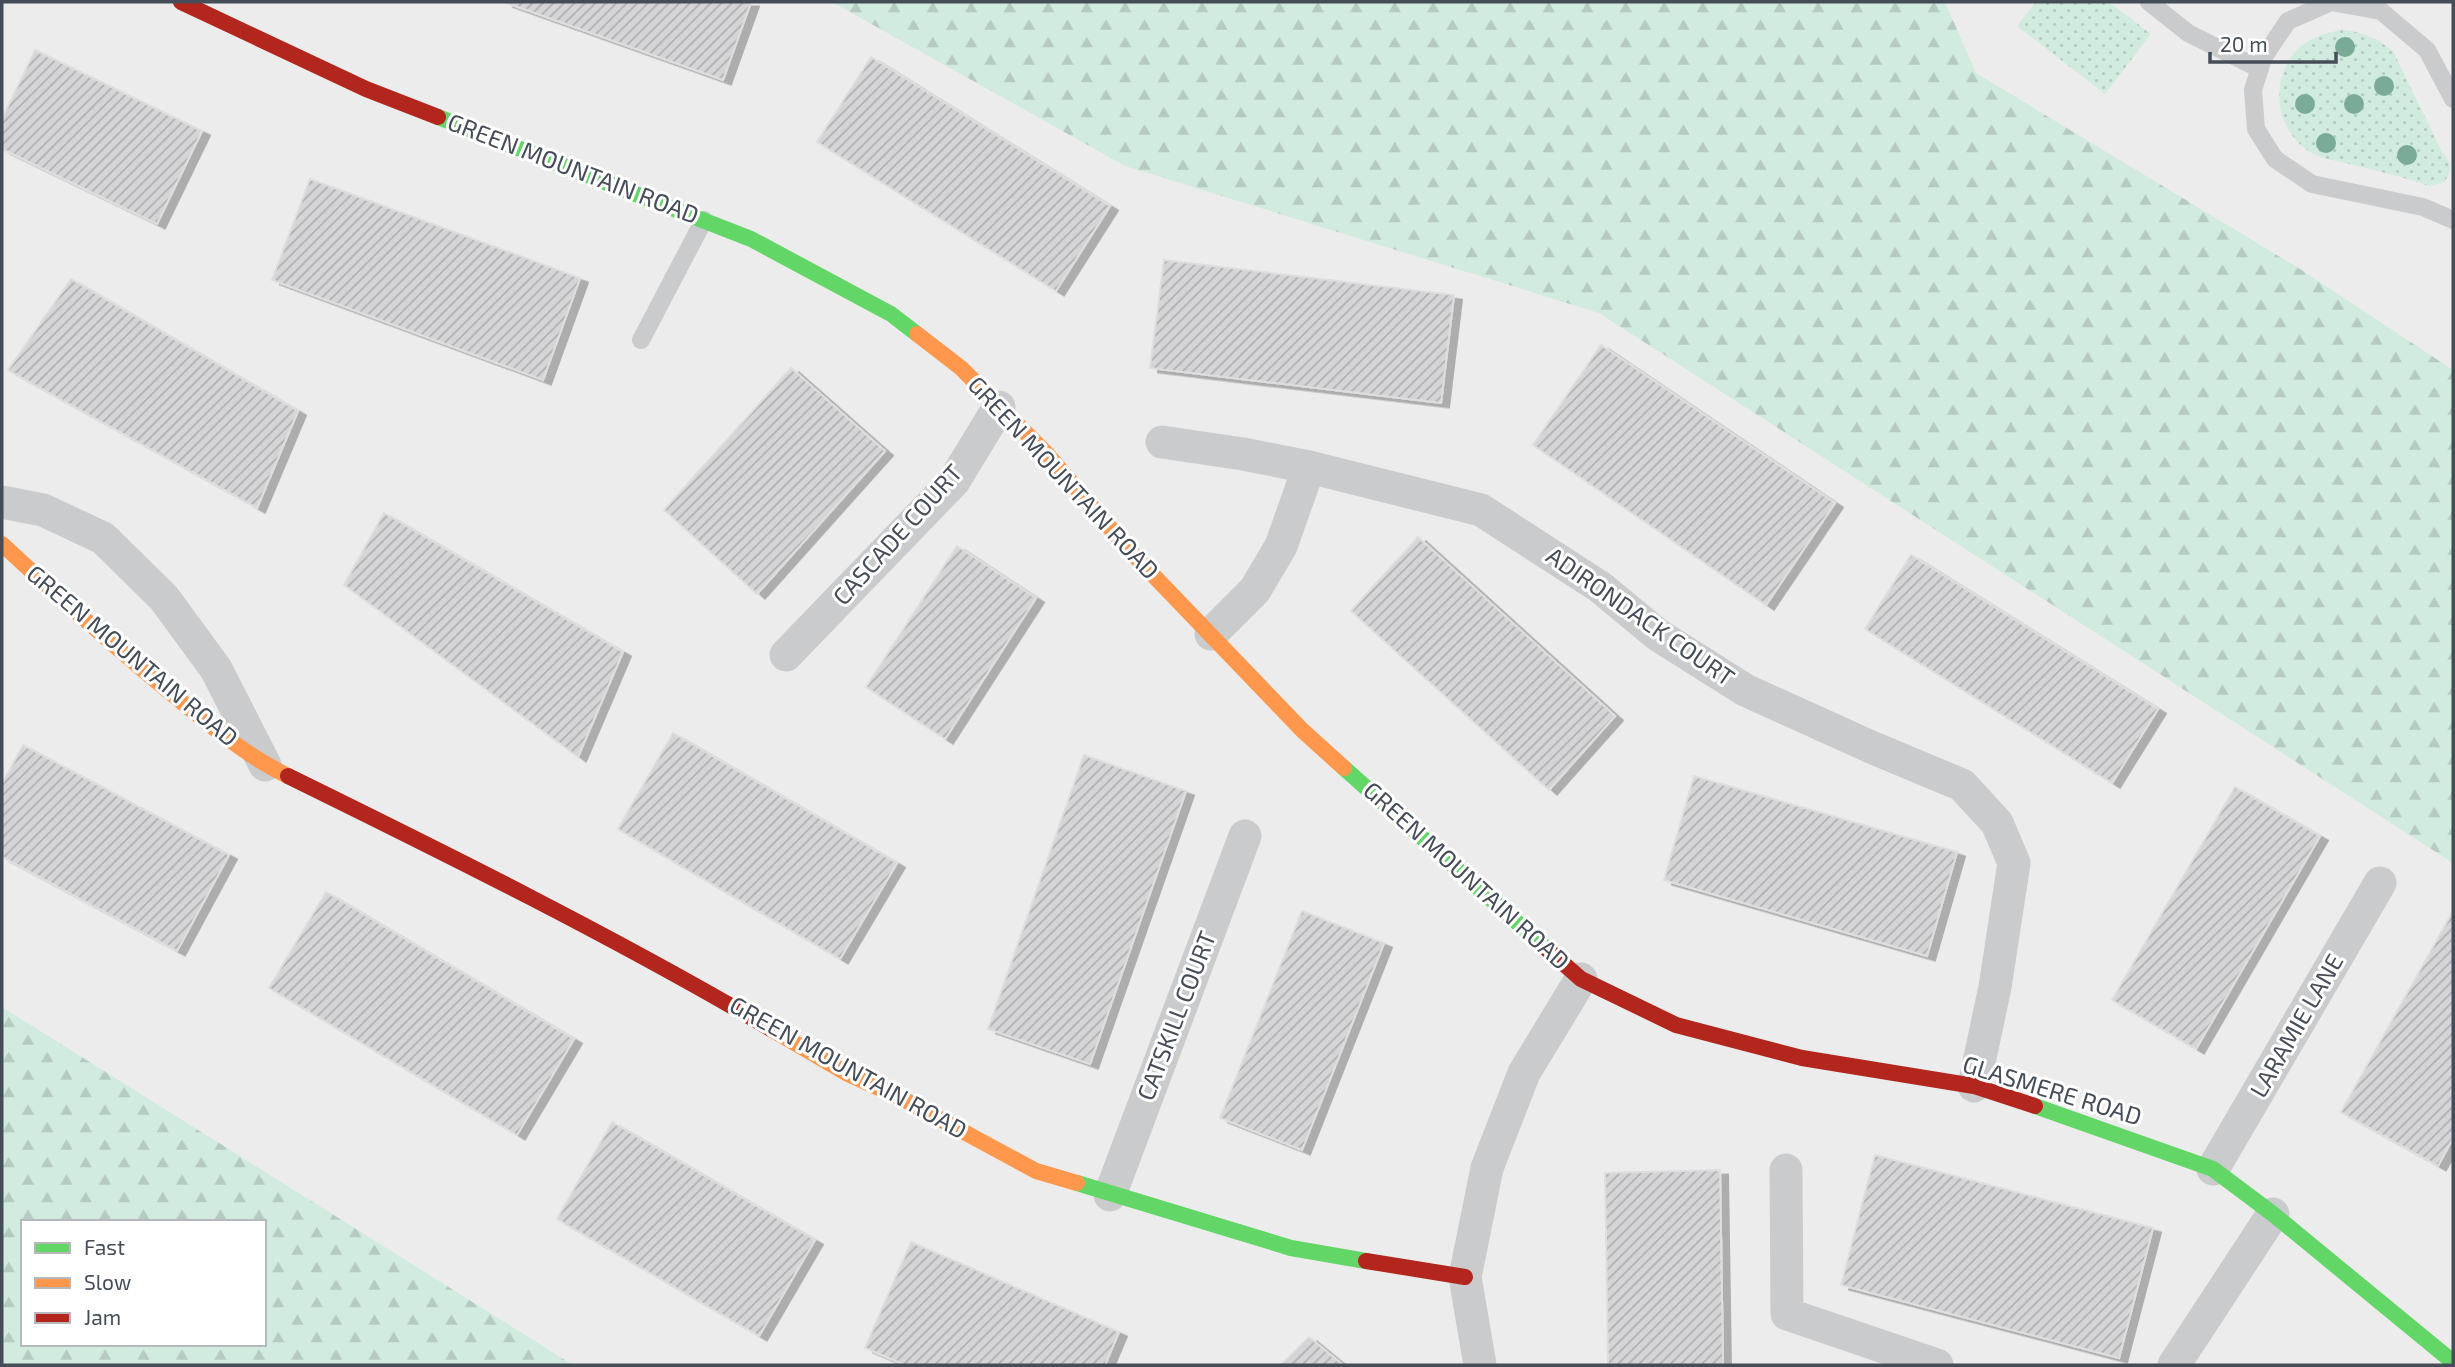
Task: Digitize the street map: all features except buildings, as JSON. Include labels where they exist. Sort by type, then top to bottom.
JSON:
[{"type":"street","name":"GREEN MOUNTAIN ROAD","points":[[181,2],[366,89],[751,239],[891,314],[961,368],[1047,454],[1129,550],[1303,731],[1580,979]]},
{"type":"street","name":"CASCADE COURT","points":[[786,655],[954,481],[999,407]]},
{"type":"street","name":"ADIRONDACK COURT","points":[[1161,442],[1243,453],[1309,467],[1481,510],[1600,587],[1658,635],[1745,690],[1962,785],[1997,823],[2014,863],[1995,987],[1974,1086]]},
{"type":"street","points":[[1211,634],[1255,590],[1281,547],[1309,467]]},
{"type":"street","name":"GREEN MOUNTAIN ROAD","points":[[2,502],[43,510],[103,538],[164,598],[216,669],[265,765]]},
{"type":"street","name":"GREEN MOUNTAIN ROAD","points":[[2,544],[95,630],[206,722],[265,765],[409,835],[704,989],[848,1074],[903,1098],[1036,1171],[1291,1248],[1465,1277]]},
{"type":"street","name":"CATSKILL COURT","points":[[1110,1195],[1245,836]]},
{"type":"street","name":"LARAMIE LANE","points":[[2213,1168],[2381,883]]},
{"type":"street","points":[[1480,1365],[1465,1277],[1488,1168],[1524,1073],[1580,979]]},
{"type":"street","name":"GLASMERE ROAD","points":[[1580,979],[1676,1025],[1802,1058],[1974,1086],[2213,1168],[2453,1362]]},
{"type":"street","points":[[1786,1170],[1787,1314],[1937,1365]]},
{"type":"street","points":[[2174,1365],[2273,1214]]},
{"type":"lane","points":[[2149,2],[2188,33],[2260,69]]},
{"type":"lane","points":[[2453,99],[2427,50],[2381,11],[2331,2],[2288,20],[2263,58],[2253,90],[2256,129],[2275,159],[2312,184],[2423,207],[2453,220]]},
{"type":"lane","points":[[641,340],[704,220]]},
{"type":"green space","points":[[832,2],[1945,2],[1976,73],[2300,269],[2453,370],[2453,863],[1599,313],[1125,166]]},
{"type":"green space","points":[[2036,2],[2109,2],[2151,34],[2105,94],[2017,26]]},
{"type":"green space","points":[[2343,30],[2370,36],[2393,51],[2442,152],[2448,159],[2450,170],[2444,182],[2429,186],[2321,157],[2304,147],[2288,129],[2283,118],[2279,94],[2288,61],[2300,47],[2316,37]]},
{"type":"green space","points":[[2,1007],[573,1365],[2,1365]]},
{"type":"traffic: fast","points":[[438,117],[751,239],[891,314],[917,334]]},
{"type":"traffic: fast","points":[[1344,768],[1548,950]]},
{"type":"traffic: fast","points":[[2035,1106],[2213,1169],[2273,1214],[2453,1362]]},
{"type":"traffic: fast","points":[[1077,1183],[1291,1248],[1366,1261]]},
{"type":"traffic: slow","points":[[917,334],[961,368],[1047,454],[1129,550],[1303,731],[1344,768]]},
{"type":"traffic: slow","points":[[2,544],[195,713],[240,747],[288,776]]},
{"type":"traffic: slow","points":[[771,1029],[848,1074],[903,1099],[1036,1171],[1077,1183]]},
{"type":"traffic: jam","points":[[181,2],[366,89],[438,117]]},
{"type":"traffic: jam","points":[[288,776],[592,930],[771,1029]]},
{"type":"traffic: jam","points":[[1548,950],[1581,979],[1676,1025],[1802,1058],[1974,1086],[2035,1106]]},
{"type":"traffic: jam","points":[[1366,1261],[1465,1277]]}]
